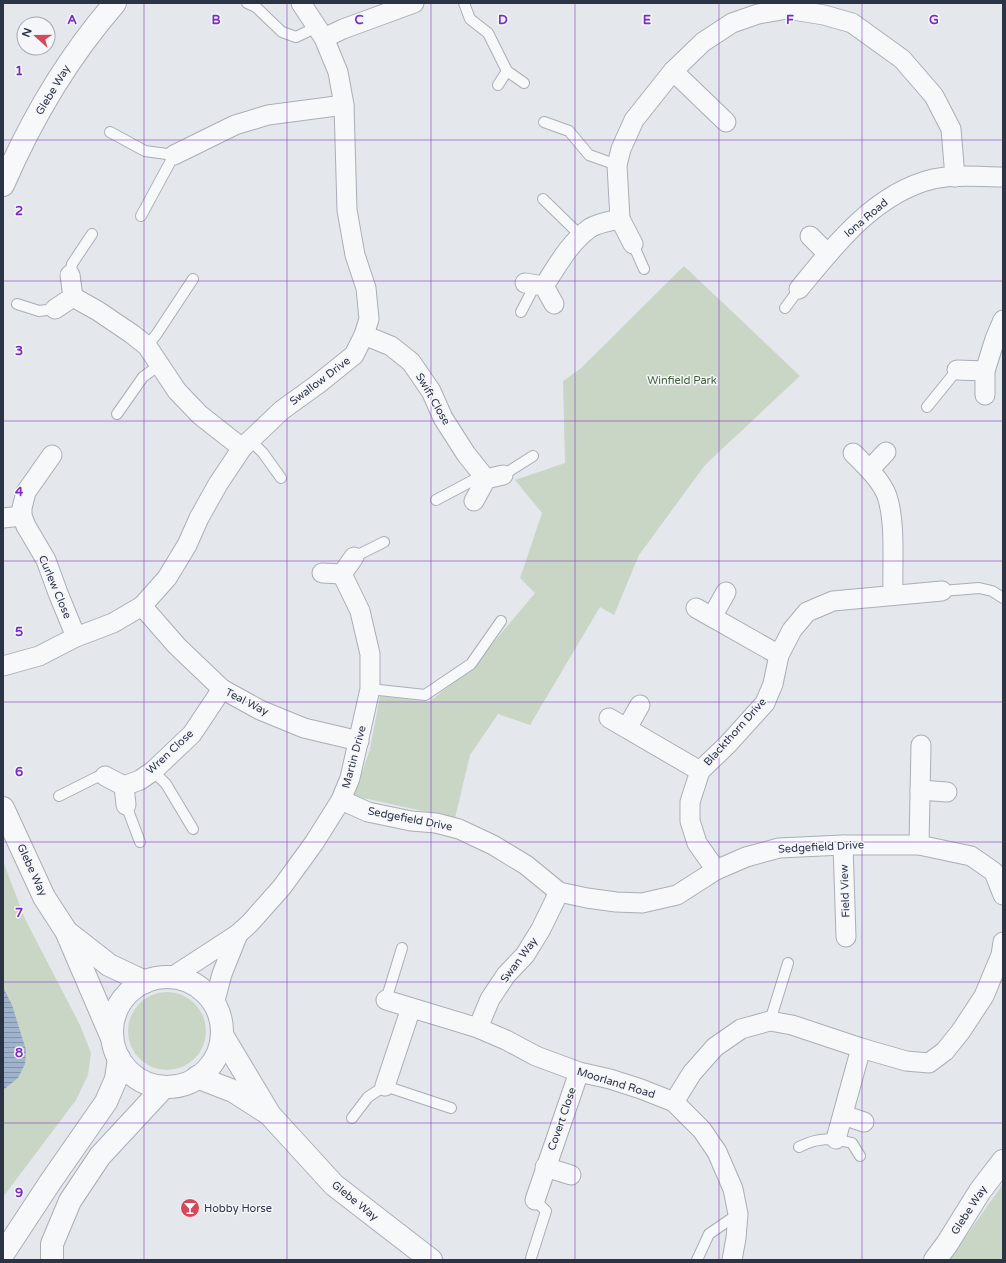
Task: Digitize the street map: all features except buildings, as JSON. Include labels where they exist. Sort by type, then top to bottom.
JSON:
[{"type":"street","name":"Glebe Way","points":[[3,185],[9,155],[74,57],[115,3]]},
{"type":"street","name":"Swallow Drive","points":[[142,606],[167,578],[187,545],[199,518],[218,484],[245,444],[282,410],[318,384],[354,354],[364,335],[369,318],[366,288],[355,255],[347,210],[344,105],[338,72],[321,32],[301,3]]},
{"type":"street","points":[[321,32],[343,29],[414,3]]},
{"type":"street","points":[[633,244],[620,218],[618,165],[621,149],[634,120],[673,71],[703,42],[732,23],[787,6],[852,23],[902,59],[934,96],[951,129],[955,177]]},
{"type":"street","points":[[673,71],[726,122]]},
{"type":"street","points":[[174,155],[236,125],[268,115],[344,105]]},
{"type":"street","name":"Iona Road","points":[[799,289],[828,254],[854,227],[882,202],[909,188],[933,179],[955,177],[1003,177]]},
{"type":"street","points":[[554,304],[535,285],[581,236],[591,228],[620,218]]},
{"type":"street","points":[[810,236],[828,254]]},
{"type":"street","points":[[70,276],[73,297]]},
{"type":"street","points":[[55,309],[73,297]]},
{"type":"street","points":[[73,297],[98,311],[147,346],[177,391],[200,415],[245,444]]},
{"type":"street","points":[[985,395],[985,371],[995,339],[1003,320]]},
{"type":"street","name":"Swift Close","points":[[364,335],[391,346],[411,362],[430,391],[443,418],[466,454],[491,477]]},
{"type":"street","points":[[957,370],[985,371]]},
{"type":"street","points":[[870,469],[886,452]]},
{"type":"street","points":[[853,453],[870,469],[886,495],[891,516],[893,594]]},
{"type":"street","points":[[3,518],[22,516],[22,508],[26,492],[52,455]]},
{"type":"street","points":[[474,501],[491,477]]},
{"type":"street","name":"Curlew Close","points":[[22,516],[26,526],[46,560],[76,637]]},
{"type":"street","points":[[322,573],[342,574],[354,557]]},
{"type":"street","name":"Martin Drive","points":[[172,977],[238,934],[250,923],[282,887],[314,843],[341,800],[350,778],[370,689],[370,654],[362,618],[342,574]]},
{"type":"street","name":"Blackthorn Drive","points":[[716,870],[697,842],[690,821],[690,802],[700,771],[728,744],[765,703],[773,684],[780,655],[792,630],[806,612],[833,601],[893,594],[942,591]]},
{"type":"street","points":[[726,592],[704,613],[780,655]]},
{"type":"street","points":[[3,666],[39,656],[76,637],[113,623],[142,606]]},
{"type":"street","name":"Teal Way","points":[[142,606],[177,646],[222,689],[260,710],[304,728],[359,742]]},
{"type":"street","name":"Wren Close","points":[[124,786],[140,780],[153,771],[192,734],[222,689]]},
{"type":"street","points":[[627,728],[640,705]]},
{"type":"street","points":[[609,718],[700,771]]},
{"type":"street","points":[[918,845],[921,744]]},
{"type":"street","points":[[105,776],[124,786],[126,805]]},
{"type":"street","points":[[920,790],[947,792]]},
{"type":"street","name":"Sedgefield Drive","points":[[341,800],[368,812],[411,821],[436,823],[459,829],[493,845],[526,865],[559,892],[609,901],[642,903],[677,895],[716,870],[746,857],[779,848],[843,845],[918,845],[971,856],[998,869],[1003,895]]},
{"type":"street","name":"Glebe Way","points":[[3,808],[44,897],[66,931],[116,1049]]},
{"type":"street","name":"Field View","points":[[843,845],[846,938]]},
{"type":"street","name":"Swan Way","points":[[478,1028],[490,999],[506,975],[525,955],[541,929],[559,892]]},
{"type":"street","name":"Glebe Way","points":[[66,931],[109,964],[145,982]]},
{"type":"street","name":"Martin Drive","points":[[214,1004],[222,974],[238,934]]},
{"type":"street","points":[[674,1102],[692,1073],[715,1047],[741,1028],[770,1021],[792,1025],[906,1061],[929,1062],[946,1051],[961,1031],[984,996],[1002,951]]},
{"type":"street","points":[[3,1254],[51,1181],[106,1102],[116,1079],[116,1049],[113,1025],[116,1011],[123,999],[133,989],[145,982],[158,978],[172,977],[189,981],[203,990],[214,1004],[220,1019],[222,1035],[218,1051],[210,1066],[197,1077],[181,1085],[164,1087],[146,1083],[131,1073],[116,1049]]},
{"type":"street","name":"Moorland Road","points":[[386,1000],[478,1028],[506,1040],[536,1056],[579,1072],[610,1079],[642,1089],[674,1102],[702,1130],[717,1152],[734,1189],[738,1214],[732,1260]]},
{"type":"street","points":[[384,1086],[412,1008]]},
{"type":"street","name":"Glebe Way","points":[[222,1035],[270,1115],[334,1185],[431,1260]]},
{"type":"street","points":[[836,1139],[861,1048]]},
{"type":"street","name":"Covert Close","points":[[535,1200],[579,1072]]},
{"type":"street","name":"Glebe Way","points":[[197,1077],[233,1091],[270,1115]]},
{"type":"street","points":[[52,1260],[52,1244],[70,1201],[100,1156],[164,1087]]},
{"type":"street","points":[[843,1115],[864,1122]]},
{"type":"street","name":"Glebe Way","points":[[935,1260],[947,1244],[980,1191],[1003,1161]]},
{"type":"street","points":[[546,1167],[571,1175]]},
{"type":"street","name":"Moorland Road","points":[[736,1238],[742,1260]]},
{"type":"lane","points":[[247,3],[256,6],[282,32],[296,37],[321,32]]},
{"type":"lane","points":[[464,3],[470,19],[488,33],[507,71],[524,84]]},
{"type":"lane","points":[[498,85],[507,71]]},
{"type":"lane","points":[[544,122],[569,131],[589,156],[618,165]]},
{"type":"lane","points":[[110,132],[145,151],[174,155],[141,216]]},
{"type":"lane","points":[[543,199],[581,236]]},
{"type":"lane","points":[[70,276],[72,264],[92,234]]},
{"type":"lane","points":[[633,244],[644,269]]},
{"type":"lane","points":[[147,346],[194,279]]},
{"type":"lane","points":[[521,312],[535,285]]},
{"type":"lane","points":[[785,308],[799,289]]},
{"type":"lane","points":[[17,304],[38,311],[55,309]]},
{"type":"lane","points":[[117,414],[143,377],[159,365]]},
{"type":"lane","points":[[927,407],[957,370]]},
{"type":"lane","points":[[245,444],[263,453],[281,478]]},
{"type":"lane","points":[[436,500],[491,477],[533,456]]},
{"type":"lane","points":[[354,557],[384,542]]},
{"type":"lane","name":"Blackthorn Drive","points":[[942,591],[979,588],[992,591],[1003,598]]},
{"type":"lane","points":[[370,689],[425,695],[471,664],[501,621]]},
{"type":"lane","points":[[153,771],[166,784],[193,829]]},
{"type":"lane","points":[[59,796],[97,777],[105,776]]},
{"type":"lane","points":[[126,805],[140,842]]},
{"type":"lane","points":[[386,1000],[402,948]]},
{"type":"lane","points":[[770,1021],[788,963]]},
{"type":"lane","points":[[352,1118],[368,1098],[384,1086],[451,1108]]},
{"type":"lane","points":[[799,1147],[812,1140],[836,1139],[852,1144],[860,1156]]},
{"type":"lane","points":[[531,1258],[546,1211],[535,1200]]},
{"type":"lane","points":[[697,1260],[709,1234],[738,1214]]},
{"type":"green space","name":"Winfield Park","points":[[684,266],[800,376],[705,465],[639,555],[614,615],[600,607],[530,725],[498,714],[470,755],[455,818],[354,796],[370,749],[380,696],[429,702],[473,667],[535,593],[520,578],[542,513],[515,480],[565,463],[563,381],[580,369]]},
{"type":"green space","points":[[3,861],[25,919],[80,1025],[91,1053],[88,1075],[76,1100],[3,1197]]},
{"type":"green space","points":[[159,992],[175,992],[189,998],[200,1009],[206,1023],[206,1039],[200,1053],[189,1064],[175,1070],[159,1070],[145,1064],[134,1053],[128,1039],[128,1023],[134,1009],[145,998]]},
{"type":"green space","points":[[1003,1184],[1003,1260],[949,1260]]},
{"type":"water","points":[[3,987],[12,1005],[26,1050],[25,1064],[18,1078],[3,1090]]},
{"type":"place","name":"Hobby Horse","points":[[190,1208]]}]
